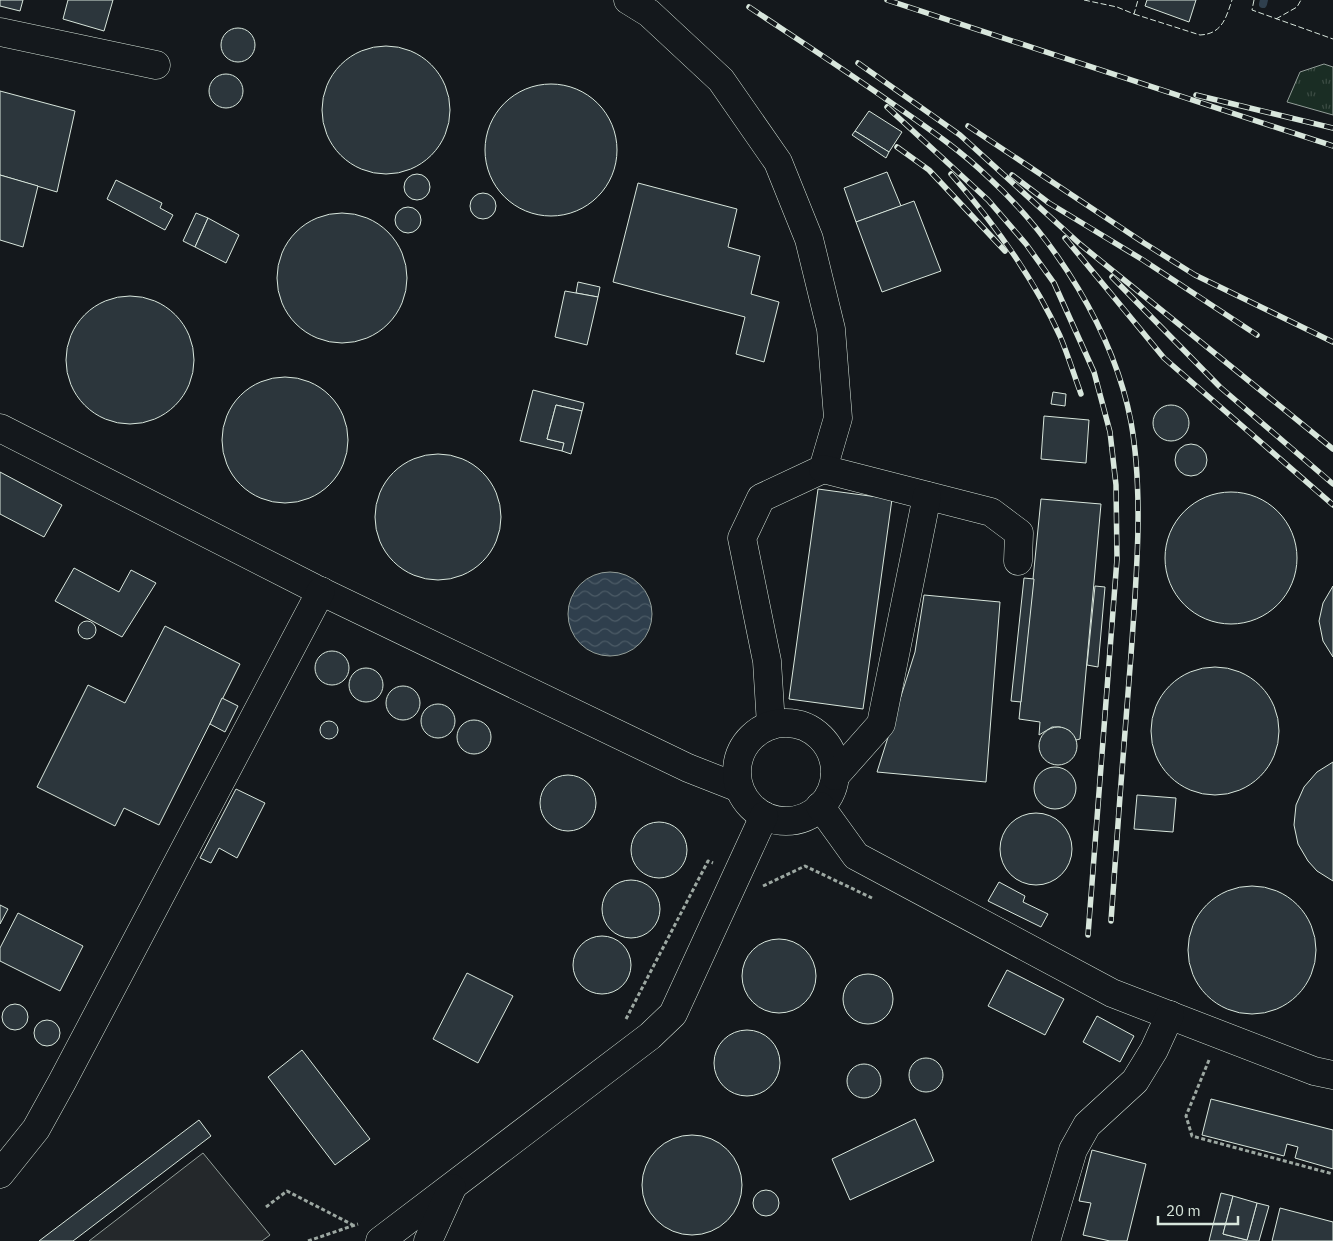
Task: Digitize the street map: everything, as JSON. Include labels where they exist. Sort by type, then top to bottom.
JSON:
[{"type":"lane","points":[[628,0],[649,13],[721,80],[778,162],[809,239],[831,329],[838,418],[822,469]]},
{"type":"lane","points":[[0,32],[156,65]]},
{"type":"lane","points":[[0,428],[321,591],[688,768],[739,788]]},
{"type":"lane","points":[[771,725],[767,661],[742,538],[761,498],[822,469],[992,512],[1019,533],[1018,561]]},
{"type":"lane","points":[[835,776],[833,760],[827,746],[816,734],[794,724],[771,725],[757,732],[746,744],[739,757],[737,772],[739,788],[753,809],[764,816],[779,820],[794,820],[808,816],[820,806],[830,792],[835,776],[881,724],[927,496]]},
{"type":"lane","points":[[0,1174],[36,1129],[62,1082],[321,591]]},
{"type":"lane","points":[[820,806],[856,856],[1112,992],[1314,1071],[1333,1075]]},
{"type":"lane","points":[[371,1232],[454,1185],[650,1036],[673,1014],[764,816]]},
{"type":"lane","points":[[1046,1241],[1073,1150],[1087,1125],[1135,1081],[1154,1050],[1170,1015]]},
{"type":"lane","points":[[428,1241],[454,1185]]},
{"type":"path","points":[[622,1026],[708,861],[760,888],[805,866],[877,901]]},
{"type":"path","points":[[1211,1055],[1186,1116],[1192,1136],[1333,1174]]},
{"type":"path","points":[[266,1208],[287,1191],[353,1225],[371,1232]]},
{"type":"path","points":[[308,1241],[353,1225]]},
{"type":"green space","points":[[1324,64],[1333,67],[1333,115],[1287,102],[1300,72]]},
{"type":"shaded area","points":[[203,1153],[270,1235],[262,1241],[89,1241]]},
{"type":"water","points":[[610,572],[633,579],[645,591],[652,614],[645,637],[633,649],[610,656],[587,649],[575,637],[568,614],[575,591],[587,579]]},
{"type":"building","points":[[0,0],[23,0],[20,11],[0,6]]},
{"type":"building","points":[[68,0],[113,0],[104,31],[63,19]]},
{"type":"building","points":[[1147,0],[1196,0],[1189,22],[1145,6]]},
{"type":"building","points":[[238,28],[250,33],[255,45],[250,57],[238,62],[226,57],[221,45],[226,33]]},
{"type":"building","points":[[386,46],[411,50],[432,64],[446,85],[450,110],[446,135],[432,156],[411,170],[386,174],[361,170],[340,156],[326,135],[322,110],[326,85],[340,64],[361,50]]},
{"type":"building","points":[[226,74],[238,79],[243,91],[238,103],[226,108],[214,103],[209,91],[214,79]]},
{"type":"building","points":[[551,84],[576,89],[597,104],[612,125],[617,150],[612,175],[597,196],[576,211],[551,216],[526,211],[505,196],[490,175],[485,150],[490,125],[505,104],[526,89]]},
{"type":"building","points":[[0,91],[75,111],[57,192],[0,175]]},
{"type":"building","points":[[869,111],[902,132],[889,152],[855,131]]},
{"type":"building","points":[[855,131],[889,152],[886,158],[852,135]]},
{"type":"building","points":[[887,172],[901,206],[856,222],[844,188]]},
{"type":"building","points":[[417,174],[426,178],[430,187],[426,196],[417,200],[408,196],[404,187],[408,178]]},
{"type":"building","points":[[0,175],[38,186],[23,247],[0,240]]},
{"type":"building","points":[[116,180],[162,203],[160,208],[173,215],[165,230],[107,199]]},
{"type":"building","points":[[638,183],[737,209],[728,247],[760,256],[751,294],[779,302],[764,362],[736,354],[745,317],[613,282]]},
{"type":"building","points":[[483,193],[492,197],[496,206],[492,215],[483,219],[474,215],[470,206],[474,197]]},
{"type":"building","points":[[914,201],[941,271],[882,292],[856,222]]},
{"type":"building","points":[[408,207],[417,211],[421,220],[417,229],[408,233],[399,229],[395,220],[399,211]]},
{"type":"building","points":[[196,213],[208,218],[195,247],[183,241]]},
{"type":"building","points":[[342,213],[367,218],[388,232],[402,253],[407,278],[402,303],[388,324],[367,338],[342,343],[317,338],[296,324],[282,303],[277,278],[282,253],[296,232],[317,218]]},
{"type":"building","points":[[208,218],[239,235],[226,263],[195,247]]},
{"type":"building","points":[[578,282],[600,287],[598,297],[576,293]]},
{"type":"building","points":[[565,291],[598,297],[587,345],[555,337]]},
{"type":"building","points":[[130,296],[155,301],[175,315],[189,335],[194,360],[189,385],[175,405],[155,419],[130,424],[105,419],[85,405],[71,385],[66,360],[71,335],[85,315],[105,301]]},
{"type":"building","points":[[285,377],[309,382],[330,395],[343,416],[348,440],[343,464],[330,485],[309,498],[285,503],[261,498],[240,485],[227,464],[222,440],[227,416],[240,395],[261,382]]},
{"type":"building","points":[[533,390],[584,403],[582,411],[556,405],[547,439],[564,443],[562,451],[520,441]]},
{"type":"building","points":[[1053,392],[1066,394],[1065,406],[1051,404]]},
{"type":"building","points":[[556,405],[582,411],[571,454],[562,451],[564,443],[547,439]]},
{"type":"building","points":[[1171,405],[1178,406],[1184,410],[1188,416],[1188,430],[1184,436],[1178,440],[1171,441],[1164,440],[1158,436],[1154,430],[1153,423],[1154,416],[1158,410],[1164,406]]},
{"type":"building","points":[[1044,416],[1089,420],[1086,463],[1041,459]]},
{"type":"building","points":[[1191,444],[1203,448],[1207,460],[1203,472],[1191,476],[1179,472],[1175,460],[1179,448]]},
{"type":"building","points":[[438,454],[462,459],[473,464],[483,472],[491,482],[496,493],[501,517],[496,541],[491,552],[483,562],[473,570],[462,575],[438,580],[414,575],[403,570],[393,562],[385,552],[380,541],[375,517],[380,493],[385,482],[393,472],[403,464],[414,459]]},
{"type":"building","points":[[0,472],[62,505],[44,537],[0,514]]},
{"type":"building","points":[[818,489],[892,499],[863,709],[789,699]]},
{"type":"building","points":[[1231,492],[1256,497],[1267,503],[1277,512],[1286,522],[1292,533],[1297,558],[1292,583],[1286,594],[1277,604],[1267,613],[1256,619],[1231,624],[1206,619],[1195,613],[1185,604],[1176,594],[1170,583],[1165,558],[1170,533],[1176,522],[1185,512],[1195,503],[1206,497]]},
{"type":"building","points":[[1041,499],[1101,504],[1080,739],[1076,740],[1070,731],[1060,727],[1052,727],[1039,735],[1040,722],[1019,719]]},
{"type":"building","points":[[74,568],[119,592],[131,570],[156,583],[122,637],[55,601]]},
{"type":"building","points":[[1024,578],[1034,579],[1021,702],[1011,701]]},
{"type":"building","points":[[1095,586],[1105,587],[1098,667],[1087,665]]},
{"type":"building","points":[[1333,586],[1333,657],[1323,641],[1319,621],[1323,603]]},
{"type":"building","points":[[924,595],[1000,602],[986,782],[877,772],[915,652]]},
{"type":"building","points":[[87,621],[93,624],[96,630],[93,636],[87,639],[81,636],[78,630],[81,624]]},
{"type":"building","points":[[165,626],[240,664],[159,825],[124,808],[115,826],[37,787],[88,685],[125,703]]},
{"type":"building","points":[[332,651],[344,656],[349,668],[344,680],[332,685],[320,680],[315,668],[320,656]]},
{"type":"building","points":[[1215,667],[1228,668],[1240,672],[1251,677],[1261,685],[1269,695],[1274,706],[1278,718],[1278,744],[1274,756],[1269,767],[1261,777],[1251,785],[1240,790],[1228,794],[1215,795],[1202,794],[1190,790],[1179,785],[1169,777],[1161,767],[1156,756],[1152,744],[1151,731],[1152,718],[1156,706],[1161,695],[1169,685],[1179,677],[1190,672],[1202,668]]},
{"type":"building","points":[[366,668],[378,673],[383,685],[378,697],[366,702],[354,697],[349,685],[354,673]]},
{"type":"building","points":[[403,686],[415,691],[420,703],[415,715],[403,720],[391,715],[386,703],[391,691]]},
{"type":"building","points":[[222,698],[238,706],[225,732],[210,724]]},
{"type":"building","points":[[438,704],[450,709],[455,721],[450,733],[438,738],[426,733],[421,721],[426,709]]},
{"type":"building","points":[[474,720],[486,725],[491,737],[486,749],[474,754],[462,749],[457,737],[462,725]]},
{"type":"building","points":[[329,721],[335,724],[338,730],[335,736],[329,739],[323,736],[320,730],[323,724]]},
{"type":"building","points":[[1058,727],[1072,732],[1077,746],[1072,760],[1058,765],[1044,760],[1039,746],[1044,732]]},
{"type":"building","points":[[1333,762],[1333,881],[1317,871],[1308,861],[1298,844],[1294,825],[1296,805],[1304,787],[1317,772]]},
{"type":"building","points":[[1059,767],[1067,770],[1073,776],[1076,788],[1073,800],[1067,806],[1051,809],[1043,806],[1037,800],[1034,784],[1037,776],[1043,770]]},
{"type":"building","points":[[562,775],[574,775],[584,779],[592,787],[596,803],[592,819],[584,827],[574,831],[562,831],[552,827],[544,819],[540,809],[540,797],[544,787],[552,779]]},
{"type":"building","points":[[236,789],[265,803],[237,858],[219,848],[211,863],[200,858]]},
{"type":"building","points":[[1137,795],[1176,798],[1173,832],[1134,829]]},
{"type":"building","points":[[1043,813],[1062,823],[1070,835],[1072,849],[1070,863],[1062,875],[1050,883],[1029,885],[1010,875],[1002,863],[1000,842],[1010,823],[1022,815]]},
{"type":"building","points":[[653,822],[665,822],[675,826],[683,834],[687,850],[683,866],[675,874],[665,878],[653,878],[643,874],[635,866],[631,856],[631,844],[635,834],[643,826]]},
{"type":"building","points":[[631,880],[647,885],[655,893],[660,909],[655,925],[647,933],[631,938],[615,933],[607,925],[602,909],[607,893],[615,885]]},
{"type":"building","points":[[999,882],[1025,896],[1023,902],[1048,914],[1041,927],[988,901]]},
{"type":"building","points":[[1252,886],[1265,887],[1277,891],[1297,905],[1311,925],[1315,937],[1315,963],[1311,975],[1297,995],[1277,1009],[1265,1013],[1252,1014],[1239,1013],[1227,1009],[1207,995],[1193,975],[1189,963],[1188,950],[1189,937],[1193,925],[1207,905],[1227,891],[1239,887]]},
{"type":"building","points":[[0,905],[8,909],[0,924]]},
{"type":"building","points":[[18,913],[83,946],[60,991],[0,961],[0,948]]},
{"type":"building","points":[[602,936],[618,941],[626,949],[631,965],[626,981],[618,989],[602,994],[586,989],[578,981],[573,965],[578,949],[586,941]]},
{"type":"building","points":[[779,939],[793,942],[805,950],[813,962],[816,976],[813,990],[805,1002],[793,1010],[779,1013],[765,1010],[753,1002],[745,990],[742,976],[745,962],[753,950],[765,942]]},
{"type":"building","points":[[1007,970],[1064,999],[1045,1035],[988,1006]]},
{"type":"building","points":[[467,973],[513,996],[478,1063],[433,1039]]},
{"type":"building","points":[[868,974],[882,978],[889,985],[893,999],[889,1013],[882,1020],[868,1024],[854,1020],[847,1013],[843,999],[847,985],[854,978]]},
{"type":"building","points":[[15,1004],[24,1008],[28,1017],[24,1026],[15,1030],[6,1026],[2,1017],[6,1008]]},
{"type":"building","points":[[1097,1016],[1134,1036],[1120,1062],[1083,1042]]},
{"type":"building","points":[[47,1020],[56,1024],[60,1033],[56,1042],[47,1046],[38,1042],[34,1033],[38,1024]]},
{"type":"building","points":[[747,1030],[760,1033],[770,1040],[777,1050],[780,1063],[777,1076],[770,1086],[760,1093],[747,1096],[734,1093],[724,1086],[717,1076],[714,1063],[717,1050],[724,1040],[734,1033]]},
{"type":"building","points":[[302,1050],[370,1139],[335,1165],[268,1077]]},
{"type":"building","points":[[926,1058],[933,1059],[938,1063],[942,1068],[942,1082],[938,1087],[933,1091],[926,1092],[919,1091],[914,1087],[910,1082],[909,1075],[910,1068],[914,1063],[919,1059]]},
{"type":"building","points":[[864,1064],[876,1069],[881,1081],[876,1093],[864,1098],[852,1093],[847,1081],[852,1069]]},
{"type":"building","points":[[1211,1099],[1333,1130],[1333,1169],[1295,1158],[1298,1147],[1287,1144],[1284,1156],[1202,1135]]},
{"type":"building","points":[[915,1119],[934,1161],[850,1200],[832,1159]]},
{"type":"building","points":[[199,1120],[211,1136],[73,1241],[39,1241]]},
{"type":"building","points":[[692,1135],[702,1136],[720,1143],[734,1157],[741,1175],[741,1195],[734,1213],[720,1227],[702,1234],[692,1235],[682,1234],[664,1227],[650,1213],[643,1195],[642,1185],[643,1175],[650,1157],[664,1143],[682,1136]]},
{"type":"building","points":[[1092,1150],[1146,1164],[1127,1241],[1110,1241],[1083,1235],[1091,1203],[1079,1201]]},
{"type":"building","points":[[766,1190],[775,1194],[779,1203],[775,1212],[766,1216],[757,1212],[753,1203],[757,1194]]},
{"type":"building","points":[[1221,1193],[1233,1196],[1223,1234],[1247,1240],[1257,1203],[1269,1206],[1259,1241],[1209,1241]]},
{"type":"building","points":[[1233,1196],[1257,1203],[1247,1240],[1223,1234]]},
{"type":"building","points":[[1280,1208],[1333,1222],[1333,1241],[1272,1241]]},
{"type":"waterway","points":[[1263,4],[1264,0]]},
{"type":"railway","points":[[887,0],[1333,146]]},
{"type":"railway","points":[[749,7],[930,130],[966,157],[988,177],[1013,201],[1058,258],[1096,321],[1111,354],[1123,388],[1131,422],[1135,450],[1138,509],[1135,598],[1111,921]]},
{"type":"railway","points":[[858,63],[960,135],[1081,245],[1333,449]]},
{"type":"railway","points":[[1196,95],[1333,128]]},
{"type":"railway","points":[[887,107],[988,200],[1026,244],[1054,283],[1094,372],[1110,432],[1116,485],[1117,559],[1088,935]]},
{"type":"railway","points":[[968,126],[1195,275],[1333,342]]},
{"type":"railway","points":[[897,147],[929,170],[1005,251]]},
{"type":"railway","points":[[951,174],[1012,251],[1038,293],[1060,336],[1081,394]]},
{"type":"railway","points":[[1012,175],[1049,203],[1143,260],[1257,335]]},
{"type":"railway","points":[[1065,238],[1164,358],[1333,505]]},
{"type":"railway","points":[[1112,277],[1220,387],[1333,484]]},
{"type":"fence","points":[[1084,0],[1117,7],[1134,14],[1138,0]]},
{"type":"fence","points":[[1134,14],[1200,35],[1213,32],[1222,24],[1232,0]]},
{"type":"fence","points":[[1254,0],[1252,10],[1333,39]]},
{"type":"fence","points":[[1276,19],[1297,7],[1301,0]]}]
